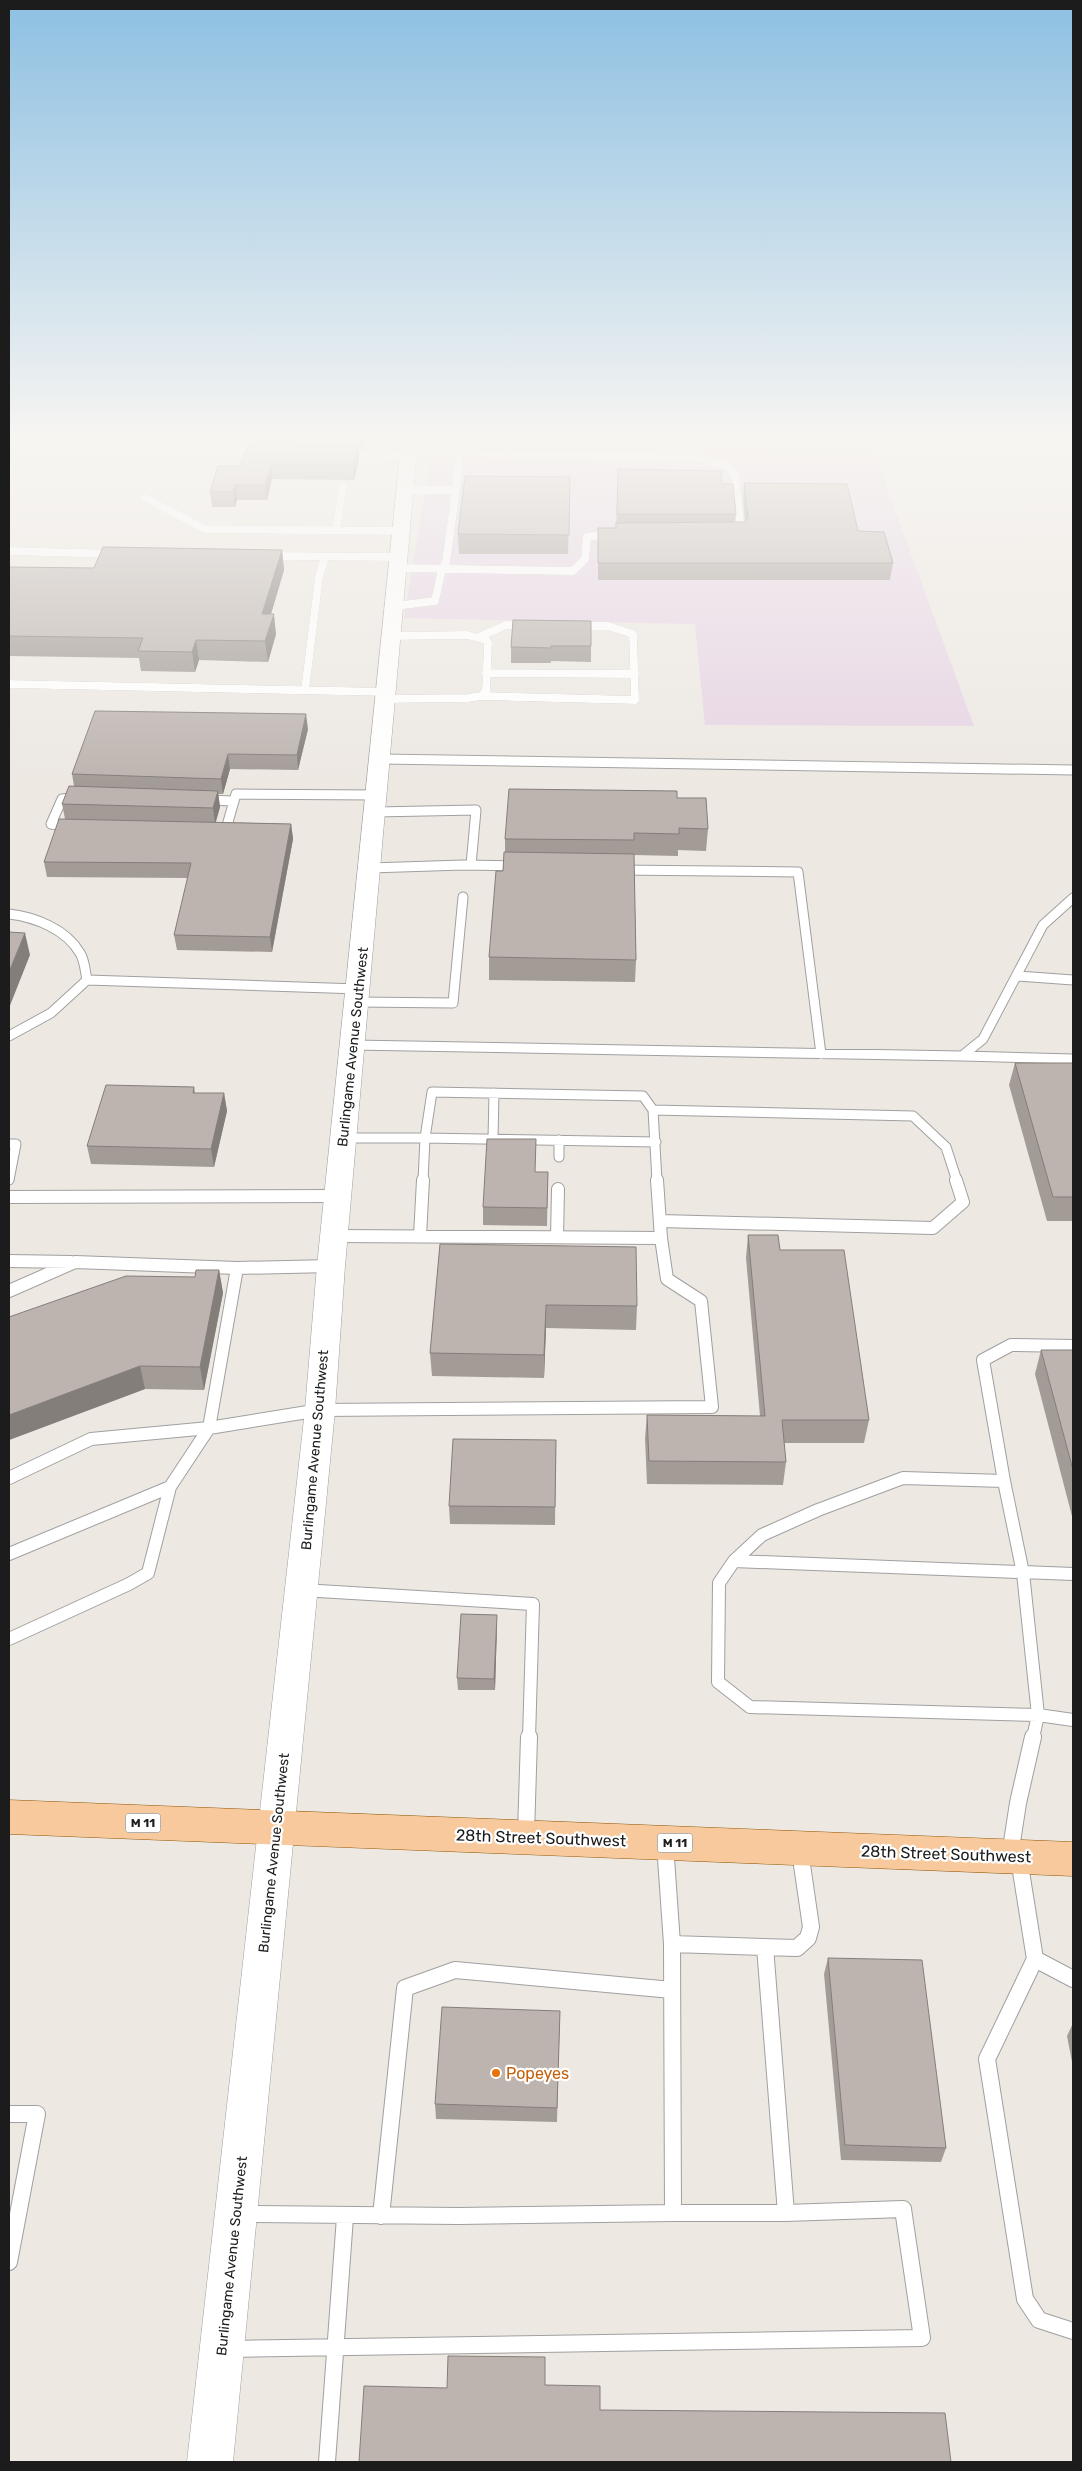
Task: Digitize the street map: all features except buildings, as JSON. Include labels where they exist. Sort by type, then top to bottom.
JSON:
[{"type":"main road","name":"28th Street Southwest","points":[[9,1817],[1073,1859]]},
{"type":"street","name":"Burlingame Avenue Southwest","points":[[210,2462],[278,1828],[320,1410],[332,1251],[400,552]]},
{"type":"lane","points":[[27,552],[127,554]]},
{"type":"lane","points":[[395,606],[435,601],[447,552]]},
{"type":"lane","points":[[264,556],[325,557],[399,563],[442,569],[573,571],[585,559],[586,552]]},
{"type":"lane","points":[[305,690],[319,577],[325,557]]},
{"type":"lane","points":[[392,636],[480,637],[506,626],[534,626]]},
{"type":"lane","points":[[9,684],[305,690],[387,696],[481,696],[635,700],[633,634],[608,626],[570,626]]},
{"type":"lane","points":[[480,637],[488,643],[486,692],[481,696]]},
{"type":"lane","points":[[486,672],[635,674]]},
{"type":"lane","points":[[381,759],[1073,770]]},
{"type":"lane","points":[[211,830],[226,829],[235,796],[238,794],[476,810],[471,865]]},
{"type":"lane","points":[[76,827],[57,827],[51,824],[62,799],[69,796],[88,797]]},
{"type":"lane","points":[[195,800],[234,801]]},
{"type":"lane","points":[[370,868],[471,865],[528,867]]},
{"type":"lane","points":[[613,870],[798,872],[821,1054]]},
{"type":"lane","points":[[9,1036],[39,1022],[63,1004],[87,980],[453,1003],[463,897]]},
{"type":"lane","points":[[962,1056],[983,1039],[1018,976],[1043,925],[1073,898]]},
{"type":"lane","points":[[9,914],[26,915],[58,931],[80,954],[87,980]]},
{"type":"lane","points":[[1018,976],[1073,980]]},
{"type":"lane","points":[[352,1045],[1073,1059]]},
{"type":"lane","points":[[9,1478],[91,1439],[209,1428],[320,1410],[712,1407],[701,1301],[667,1279],[661,1238],[653,1110],[642,1096],[432,1092],[425,1138],[420,1236]]},
{"type":"lane","points":[[492,1139],[494,1093]]},
{"type":"lane","points":[[653,1110],[913,1116],[946,1147],[964,1202],[933,1228],[660,1221]]},
{"type":"lane","points":[[343,1138],[656,1142]]},
{"type":"lane","points":[[559,1140],[559,1157]]},
{"type":"lane","points":[[9,1144],[16,1144],[9,1180]]},
{"type":"lane","points":[[557,1237],[558,1189]]},
{"type":"lane","points":[[9,1197],[338,1196]]},
{"type":"lane","points":[[9,1261],[237,1268],[420,1236],[661,1238]]},
{"type":"lane","points":[[9,1291],[75,1262]]},
{"type":"lane","points":[[9,1639],[129,1584],[148,1573],[170,1487],[209,1428],[237,1268]]},
{"type":"lane","points":[[1073,1346],[1011,1345],[982,1360],[1004,1481],[1024,1573],[1038,1715],[1018,1803],[1014,1857],[1035,1959],[987,2059],[1025,2299],[1039,2320],[1073,2331]]},
{"type":"lane","points":[[1004,1481],[904,1478],[818,1510],[762,1535],[734,1561],[719,1583],[718,1682],[750,1707],[1038,1715],[1073,1720]]},
{"type":"lane","points":[[9,1554],[170,1487]]},
{"type":"lane","points":[[734,1561],[1073,1574]]},
{"type":"lane","points":[[302,1590],[533,1604],[525,1838]]},
{"type":"lane","points":[[665,1843],[672,1944],[673,2213]]},
{"type":"lane","points":[[672,1944],[797,1948],[808,1938],[811,1926],[800,1849]]},
{"type":"lane","points":[[765,1947],[786,2213]]},
{"type":"lane","points":[[1035,1959],[1073,1979]]},
{"type":"lane","points":[[380,2216],[405,1988],[455,1970],[672,1990]]},
{"type":"lane","points":[[9,2114],[37,2114],[9,2259]]},
{"type":"lane","points":[[222,2349],[335,2349],[922,2338],[903,2209],[786,2213],[556,2216],[345,2217],[236,2214]]},
{"type":"lane","points":[[327,2462],[345,2217]]},
{"type":"shaded area","points":[[415,552],[910,552],[974,726],[705,725],[695,624],[404,618]]},
{"type":"place","name":"Popeyes","points":[[496,2073]]}]
